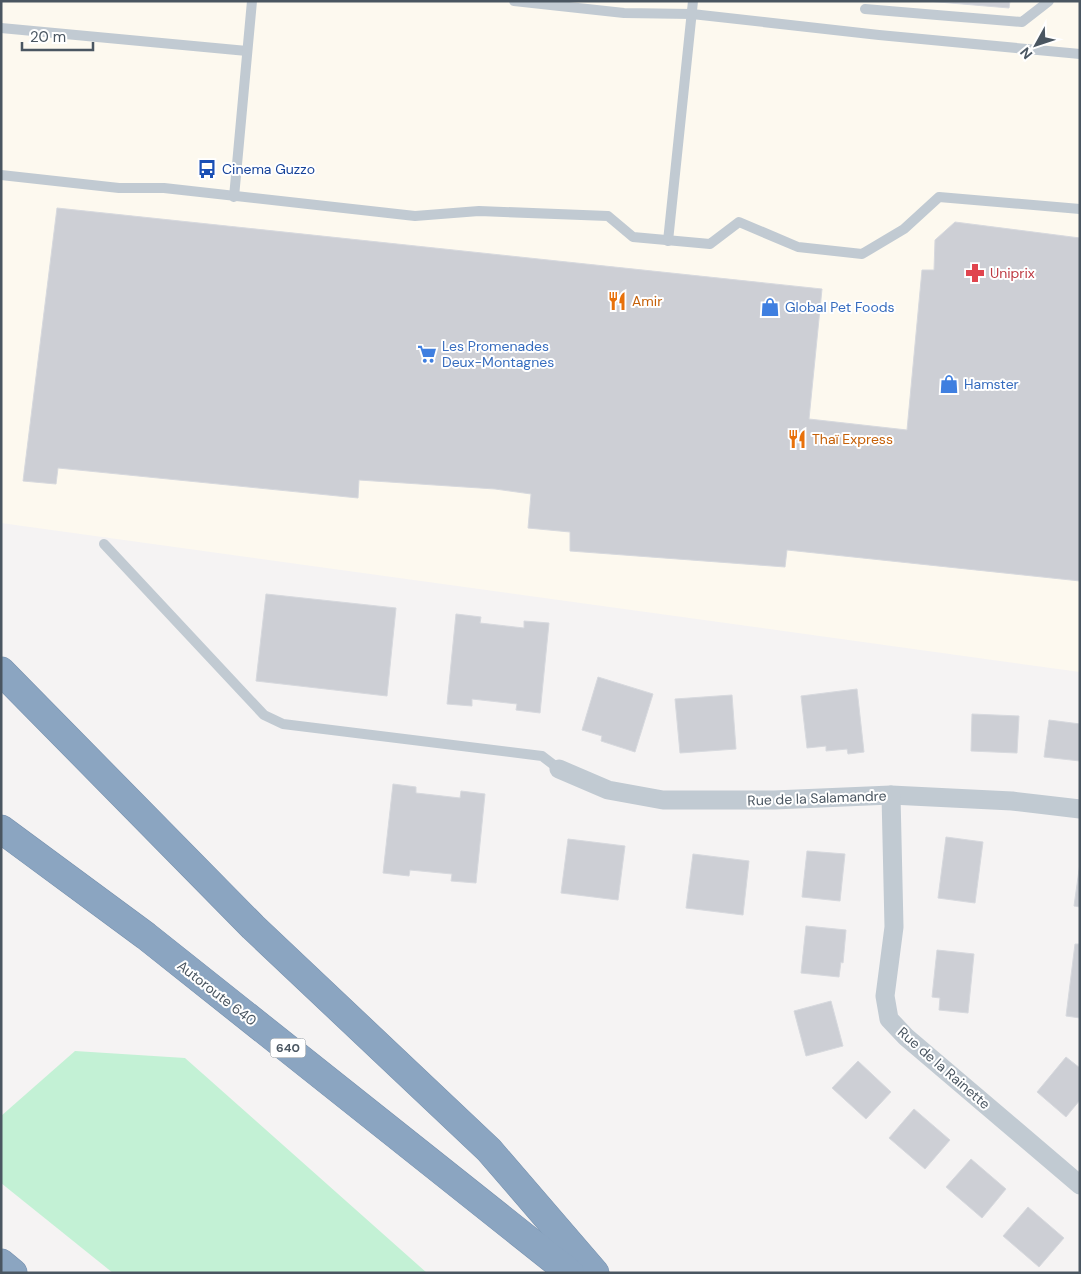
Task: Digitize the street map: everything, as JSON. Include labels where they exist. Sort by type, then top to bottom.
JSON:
[{"type":"highway","points":[[1,671],[246,920],[489,1150],[594,1273]]},
{"type":"highway","name":"Autoroute 640","points":[[1,830],[146,936],[570,1273]]},
{"type":"highway","points":[[1,1263],[13,1273]]},
{"type":"street","name":"Rue de la Salamandre","points":[[559,769],[608,790],[663,800],[774,800],[891,795],[1012,801],[1080,809]]},
{"type":"street","name":"Rue de la Rainette","points":[[891,795],[894,927],[885,996],[889,1019],[906,1038],[1077,1177]]},
{"type":"lane","points":[[234,197],[252,1]]},
{"type":"lane","points":[[514,1],[624,13],[692,14],[880,35],[1080,54]]},
{"type":"lane","points":[[668,241],[693,1]]},
{"type":"lane","points":[[864,9],[1022,22],[1049,1]]},
{"type":"lane","points":[[1,28],[247,50]]},
{"type":"lane","points":[[1,175],[119,188],[164,188],[416,216],[479,211],[608,216],[633,237],[710,244],[739,222],[798,247],[862,254],[904,229],[939,197],[1080,208]]},
{"type":"lane","points":[[104,544],[264,715],[283,724],[542,756],[559,769]]},
{"type":"shaded area","points":[[1,1],[1080,1],[1080,672],[1,523]]},
{"type":"green space","points":[[75,1051],[185,1058],[427,1273],[113,1273],[1,1183],[1,1116]]},
{"type":"building","points":[[927,1],[1010,1],[1009,8]]},
{"type":"building","name":"Les Promenades Deux-Montagnes","points":[[57,208],[822,289],[809,419],[907,430],[922,270],[934,270],[935,240],[955,222],[1080,238],[1080,581],[787,550],[785,567],[570,551],[570,532],[528,528],[531,494],[495,489],[359,480],[358,498],[58,468],[56,484],[23,481]]},
{"type":"building","points":[[266,594],[396,608],[387,696],[256,681]]},
{"type":"building","points":[[456,614],[481,617],[480,623],[524,628],[524,621],[549,623],[540,713],[516,710],[517,704],[472,699],[472,706],[447,704]]},
{"type":"building","points":[[598,677],[653,694],[635,752],[601,741],[602,736],[582,730]]},
{"type":"building","points":[[857,689],[864,752],[848,754],[847,749],[826,751],[826,746],[807,748],[801,696]]},
{"type":"building","points":[[732,695],[736,749],[680,753],[675,699]]},
{"type":"building","points":[[972,714],[1019,716],[1017,753],[971,751]]},
{"type":"building","points":[[1049,720],[1080,724],[1080,761],[1044,757]]},
{"type":"building","points":[[393,784],[416,787],[416,793],[460,798],[461,791],[485,794],[476,883],[451,881],[452,874],[410,870],[409,876],[383,873]]},
{"type":"building","points":[[946,837],[983,842],[975,903],[938,898]]},
{"type":"building","points":[[568,839],[625,846],[618,900],[561,893]]},
{"type":"building","points":[[807,851],[845,854],[840,901],[802,897]]},
{"type":"building","points":[[693,854],[749,861],[743,915],[686,908]]},
{"type":"building","points":[[1080,863],[1080,907],[1074,906]]},
{"type":"building","points":[[806,926],[846,930],[843,963],[841,962],[839,977],[801,973]]},
{"type":"building","points":[[1075,944],[1080,944],[1080,1018],[1066,1016]]},
{"type":"building","points":[[937,950],[974,954],[968,1013],[939,1010],[940,998],[932,997]]},
{"type":"building","points":[[831,1001],[843,1046],[806,1056],[794,1011]]},
{"type":"building","points":[[1066,1057],[1080,1068],[1080,1100],[1066,1117],[1037,1092]]},
{"type":"building","points":[[858,1061],[891,1092],[866,1119],[832,1088]]},
{"type":"building","points":[[914,1109],[950,1140],[925,1169],[889,1138]]},
{"type":"building","points":[[971,1159],[1006,1189],[982,1218],[946,1187]]},
{"type":"building","points":[[1028,1207],[1064,1238],[1039,1267],[1003,1236]]},
{"type":"place","name":"Cinema Guzzo","points":[[207,169]]},
{"type":"place","name":"Uniprix","points":[[975,273]]},
{"type":"place","name":"Amir","points":[[617,301]]},
{"type":"place","name":"Global Pet Foods","points":[[770,307]]},
{"type":"place","name":"Les Promenades Deux-Montagnes","points":[[427,354]]},
{"type":"place","name":"Hamster","points":[[949,384]]},
{"type":"place","name":"Thaï Express","points":[[797,439]]}]
